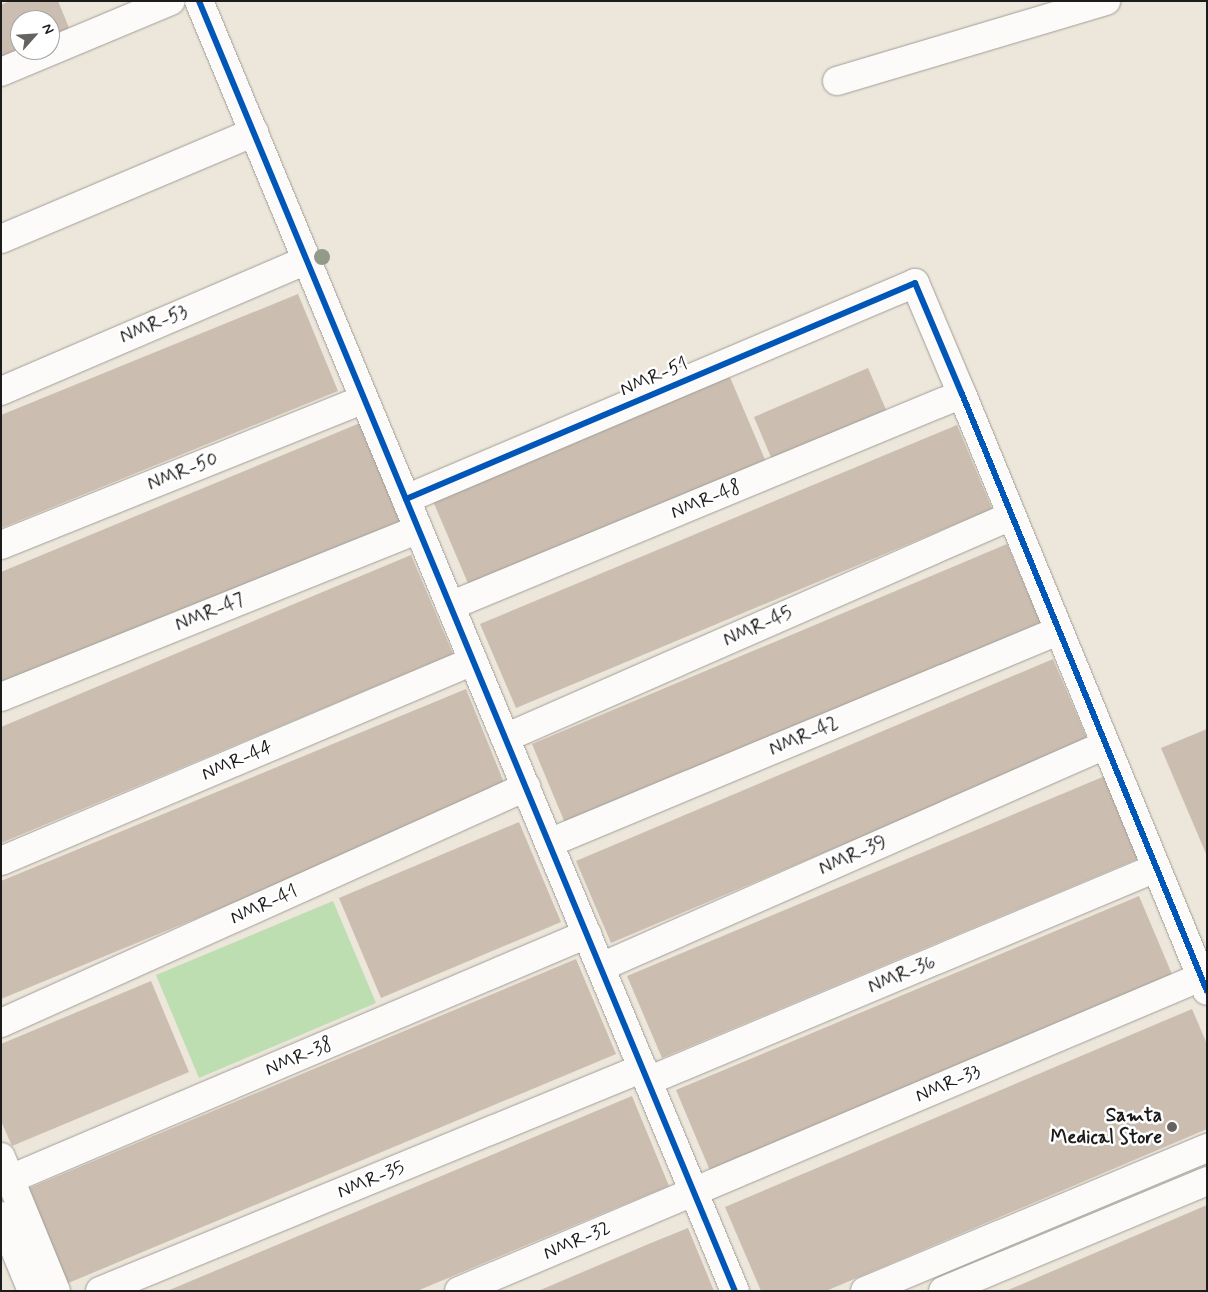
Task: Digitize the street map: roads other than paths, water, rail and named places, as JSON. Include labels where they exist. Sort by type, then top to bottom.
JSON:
[{"type":"street","points":[[1,72],[171,1]]},
{"type":"street","points":[[199,1],[735,1291]]},
{"type":"street","points":[[837,81],[1106,1]]},
{"type":"street","points":[[1,239],[254,132]]},
{"type":"street","name":"NMR-53","points":[[1,391],[307,260]]},
{"type":"street","name":"NMR-51","points":[[406,499],[915,283],[962,394]]},
{"type":"street","points":[[962,394],[1204,984]]},
{"type":"street","name":"NMR-48","points":[[450,606],[962,394]]},
{"type":"street","name":"NMR-50","points":[[1,545],[364,398]]},
{"type":"street","name":"NMR-45","points":[[505,738],[1011,516]]},
{"type":"street","name":"NMR-47","points":[[1,697],[418,529]]},
{"type":"street","name":"NMR-42","points":[[549,843],[1058,631]]},
{"type":"street","name":"NMR-44","points":[[1,860],[474,662]]},
{"type":"street","name":"NMR-39","points":[[601,967],[1106,745]]},
{"type":"street","name":"NMR-41","points":[[1,1023],[526,787]]},
{"type":"street","name":"NMR-36","points":[[645,1075],[1156,868]]},
{"type":"street","name":"NMR-38","points":[[4,1173],[587,934]]},
{"type":"street","name":"NMR-33","points":[[694,1191],[1204,984]]},
{"type":"street","name":"NMR-35","points":[[100,1291],[645,1075]]},
{"type":"street","points":[[865,1291],[1207,1148]]},
{"type":"street","points":[[4,1173],[56,1291]]},
{"type":"street","points":[[943,1291],[1207,1181]]},
{"type":"street","name":"NMR-32","points":[[459,1291],[694,1191]]},
{"type":"street","points":[[1,1216],[32,1291]]},
{"type":"place","name":"Samta Medical Store","points":[[1172,1127]]}]
